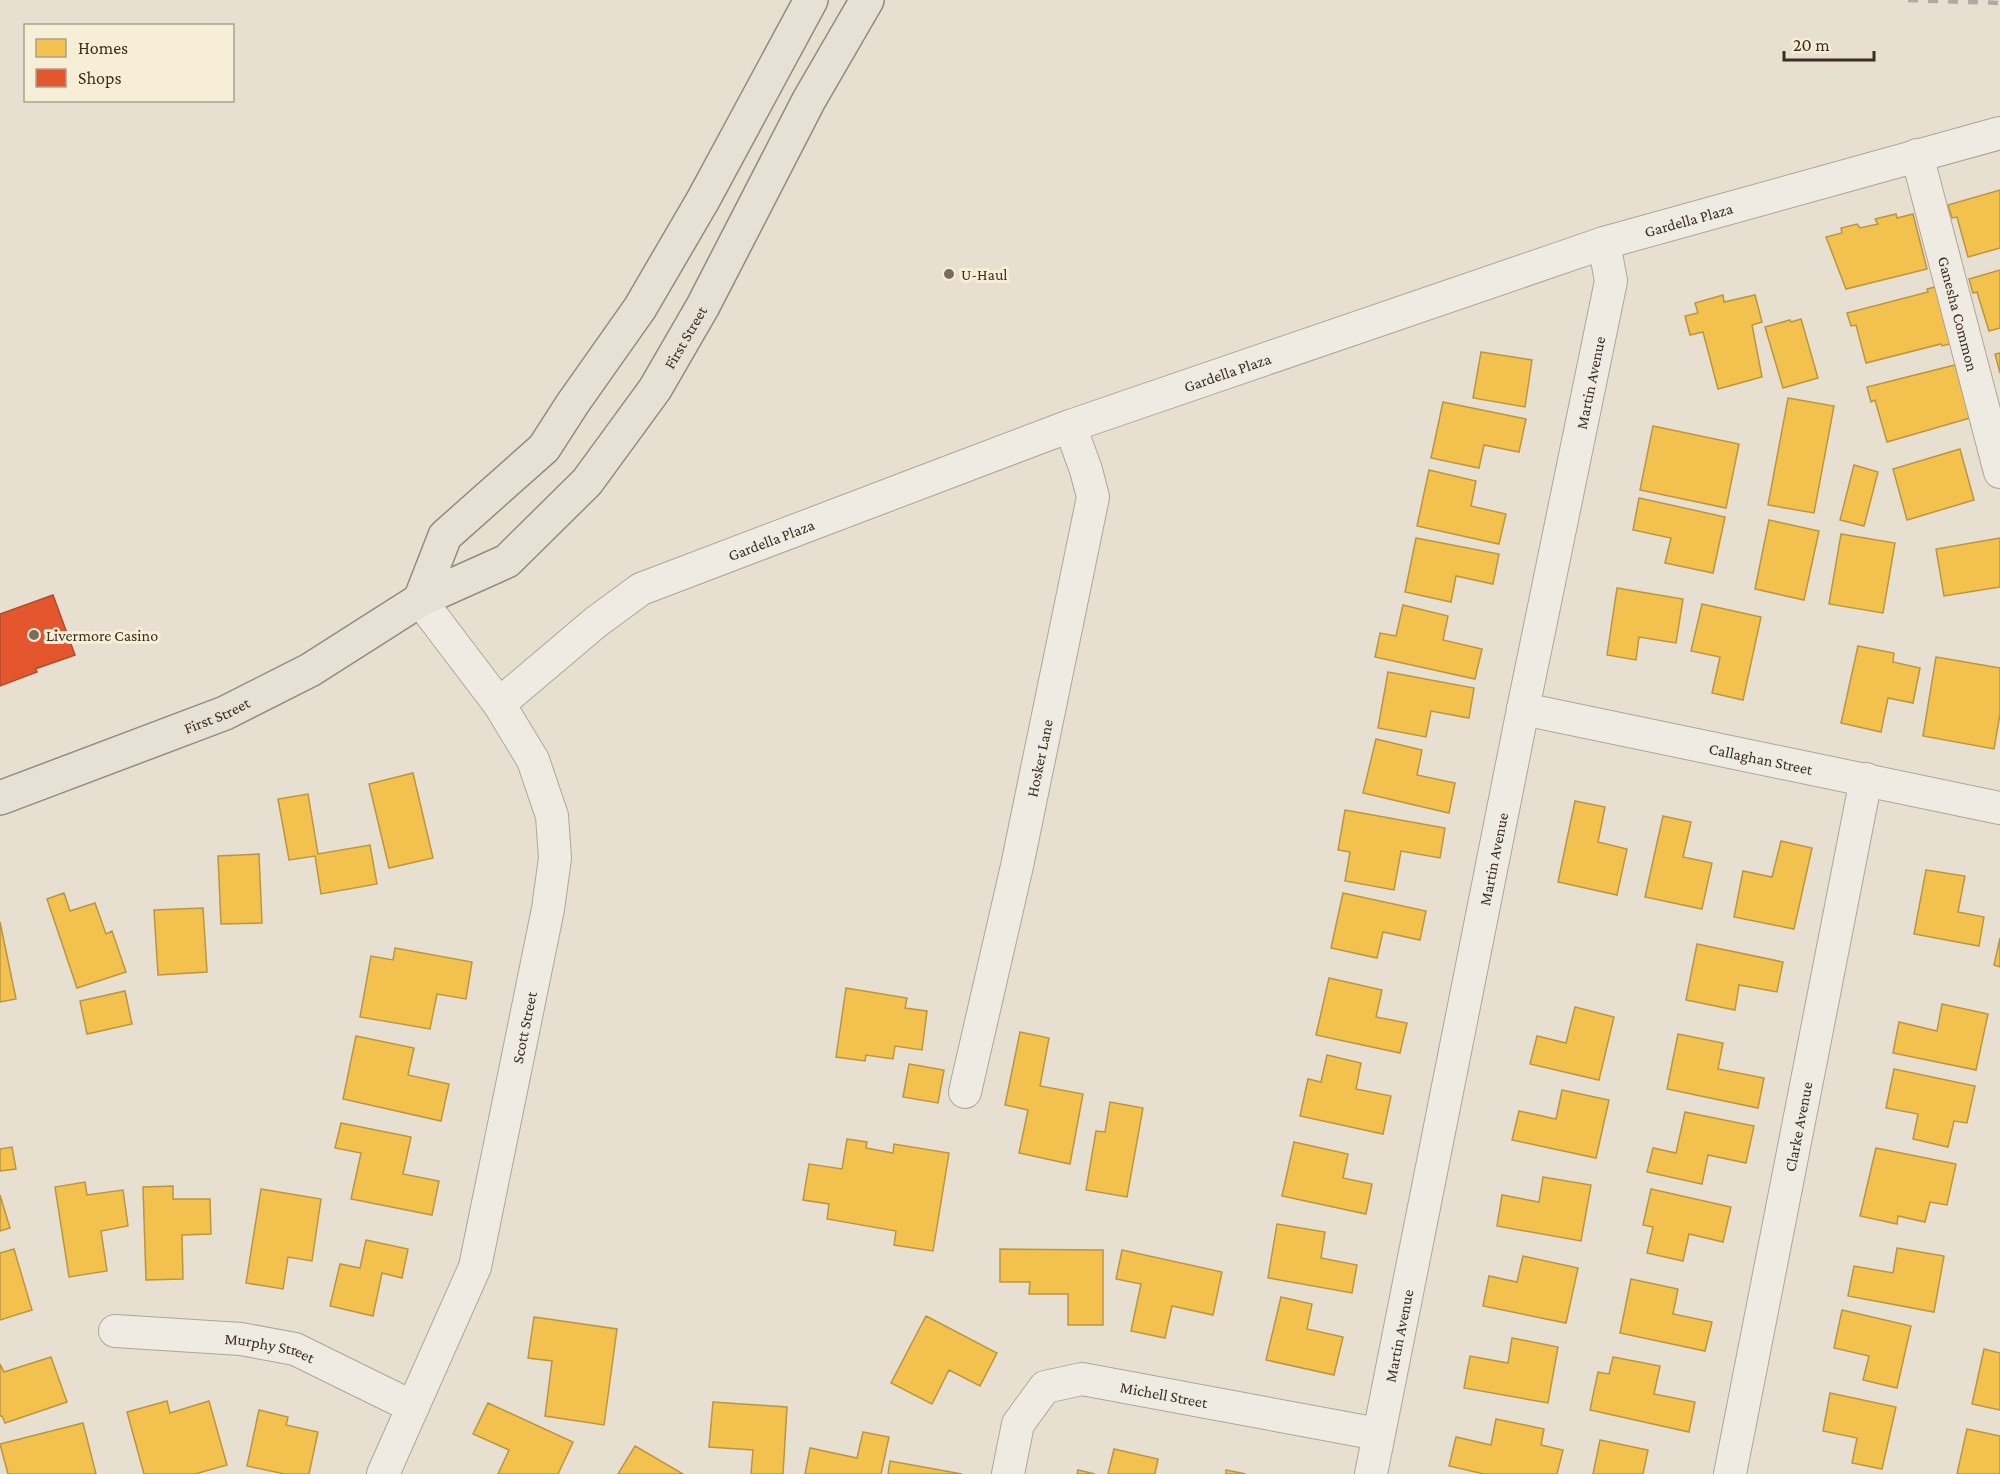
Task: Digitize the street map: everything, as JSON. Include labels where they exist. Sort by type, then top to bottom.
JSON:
[{"type":"main road","points":[[420,600],[445,536],[544,448],[640,308],[703,200],[812,0]]},
{"type":"main road","name":"First Street","points":[[0,798],[225,714],[310,670],[420,600],[507,561],[587,482],[655,389],[703,306],[809,100],[867,0]]},
{"type":"street","name":"Gardella Plaza","points":[[499,704],[596,622],[641,589],[1070,426],[1604,243],[2000,134]]},
{"type":"street","name":"Ganesha Common","points":[[1917,155],[2000,472]]},
{"type":"street","name":"Martin Avenue","points":[[1371,1474],[1523,709],[1611,281],[1604,243]]},
{"type":"street","name":"Hosker Lane","points":[[965,1092],[1017,866],[1093,497],[1070,426]]},
{"type":"street","name":"Scott Street","points":[[383,1474],[475,1267],[545,920],[555,858],[552,816],[533,760],[499,704],[420,600]]},
{"type":"street","name":"Callaghan Street","points":[[1523,709],[2000,808]]},
{"type":"street","name":"Clarke Avenue","points":[[1730,1474],[1866,779]]},
{"type":"street","name":"Murphy Street","points":[[115,1331],[241,1340],[295,1349],[413,1407]]},
{"type":"street","name":"Michell Street","points":[[1008,1474],[1018,1424],[1045,1387],[1082,1379],[1378,1434]]},
{"type":"building: Homes","points":[[2000,190],[2000,248],[1968,257],[1957,217],[1952,218],[1948,205]]},
{"type":"building: Homes","points":[[1896,214],[1897,218],[1913,214],[1927,269],[1846,289],[1826,237],[1842,233],[1841,228],[1857,224],[1860,228],[1878,224],[1875,219]]},
{"type":"building: Homes","points":[[2000,270],[2000,328],[1989,331],[1977,292],[1973,293],[1969,279]]},
{"type":"building: Homes","points":[[1935,287],[1950,344],[1942,346],[1941,344],[1866,363],[1856,325],[1851,326],[1847,313],[1928,292],[1927,289]]},
{"type":"building: Homes","points":[[1723,295],[1724,302],[1755,295],[1762,322],[1752,325],[1762,377],[1718,389],[1703,332],[1690,335],[1685,316],[1698,313],[1695,303]]},
{"type":"building: Homes","points":[[1801,319],[1818,378],[1783,388],[1765,327]]},
{"type":"building: Homes","points":[[1481,352],[1532,360],[1525,407],[1473,398]]},
{"type":"building: Homes","points":[[2000,353],[2000,373],[1995,354]]},
{"type":"building: Homes","points":[[1955,365],[1970,418],[1887,442],[1875,400],[1871,402],[1867,387]]},
{"type":"building: Homes","points":[[1788,398],[1834,406],[1814,513],[1768,505]]},
{"type":"building: Homes","points":[[1443,402],[1526,419],[1519,452],[1484,445],[1479,468],[1431,458]]},
{"type":"building: Homes","points":[[1653,426],[1739,444],[1726,508],[1640,490]]},
{"type":"building: Homes","points":[[1960,449],[1974,500],[1907,520],[1893,469]]},
{"type":"building: Homes","points":[[1854,465],[1878,472],[1864,526],[1840,520]]},
{"type":"building: Homes","points":[[1429,470],[1476,481],[1471,506],[1506,514],[1499,544],[1417,526]]},
{"type":"building: Homes","points":[[1639,498],[1725,517],[1713,573],[1665,563],[1671,538],[1633,530]]},
{"type":"building: Homes","points":[[1769,520],[1819,531],[1804,600],[1755,589]]},
{"type":"building: Homes","points":[[1841,534],[1895,543],[1883,613],[1829,604]]},
{"type":"building: Homes","points":[[1416,538],[1499,554],[1493,584],[1456,576],[1451,602],[1405,592]]},
{"type":"building: Homes","points":[[2000,538],[2000,587],[1944,596],[1936,549]]},
{"type":"building: Homes","points":[[1617,588],[1683,599],[1676,643],[1639,637],[1636,660],[1607,655]]},
{"type":"building: Homes","points":[[1702,604],[1761,617],[1743,700],[1712,693],[1720,657],[1691,651]]},
{"type":"building: Homes","points":[[1403,605],[1448,616],[1443,640],[1482,649],[1475,679],[1375,657],[1380,633],[1396,636]]},
{"type":"building: Homes","points":[[1858,646],[1894,653],[1893,662],[1920,668],[1913,703],[1888,698],[1881,732],[1841,723]]},
{"type":"building: Homes","points":[[1936,657],[2000,668],[2000,714],[1994,749],[1923,736]]},
{"type":"building: Homes","points":[[1388,672],[1474,688],[1469,718],[1431,711],[1426,737],[1378,728]]},
{"type":"building: Homes","points":[[1376,739],[1422,750],[1417,775],[1455,783],[1449,813],[1363,793]]},
{"type":"building: Homes","points":[[413,773],[433,858],[389,868],[369,784]]},
{"type":"building: Homes","points":[[308,794],[318,854],[370,845],[377,884],[321,894],[315,856],[289,860],[278,799]]},
{"type":"building: Homes","points":[[1575,801],[1605,807],[1598,842],[1627,849],[1617,895],[1558,882]]},
{"type":"building: Homes","points":[[1345,810],[1445,828],[1440,858],[1401,851],[1394,890],[1345,881],[1350,852],[1338,850]]},
{"type":"building: Homes","points":[[1663,816],[1691,822],[1683,857],[1712,863],[1702,909],[1645,897]]},
{"type":"building: Homes","points":[[1781,841],[1812,848],[1794,929],[1734,917],[1743,871],[1772,877]]},
{"type":"building: Homes","points":[[259,854],[262,923],[221,924],[218,856]]},
{"type":"building: Homes","points":[[1926,870],[1965,876],[1958,912],[1984,917],[1979,946],[1914,934]]},
{"type":"building: Homes","points":[[64,893],[70,911],[95,903],[106,934],[112,931],[126,972],[77,988],[47,899]]},
{"type":"building: Homes","points":[[1343,893],[1426,911],[1420,940],[1383,932],[1377,958],[1331,948]]},
{"type":"building: Homes","points":[[203,908],[207,972],[158,975],[154,910]]},
{"type":"building: Homes","points":[[0,922],[16,999],[0,1002]]},
{"type":"building: Homes","points":[[2000,938],[2000,967],[1994,965]]},
{"type":"building: Homes","points":[[1697,944],[1783,962],[1777,992],[1739,985],[1735,1010],[1686,1000]]},
{"type":"building: Homes","points":[[395,948],[472,962],[466,999],[437,994],[430,1029],[360,1017],[371,956],[393,960]]},
{"type":"building: Homes","points":[[1329,978],[1382,990],[1376,1017],[1407,1023],[1400,1053],[1316,1035]]},
{"type":"building: Homes","points":[[846,988],[907,998],[905,1008],[927,1011],[922,1050],[895,1046],[893,1059],[866,1055],[865,1061],[836,1057]]},
{"type":"building: Homes","points":[[125,991],[132,1024],[87,1034],[80,1001]]},
{"type":"building: Homes","points":[[1942,1004],[1988,1014],[1976,1070],[1893,1053],[1899,1022],[1937,1031]]},
{"type":"building: Homes","points":[[1575,1007],[1614,1017],[1599,1080],[1530,1064],[1537,1036],[1566,1043]]},
{"type":"building: Homes","points":[[1020,1032],[1049,1038],[1040,1086],[1083,1094],[1070,1164],[1019,1153],[1028,1110],[1005,1105]]},
{"type":"building: Homes","points":[[1678,1034],[1723,1043],[1718,1069],[1764,1078],[1758,1108],[1667,1089]]},
{"type":"building: Homes","points":[[356,1036],[414,1048],[408,1075],[449,1084],[441,1121],[343,1099]]},
{"type":"building: Homes","points":[[1327,1055],[1361,1063],[1356,1089],[1391,1096],[1383,1134],[1300,1116],[1308,1079],[1321,1082]]},
{"type":"building: Homes","points":[[909,1064],[944,1070],[938,1103],[903,1097]]},
{"type":"building: Homes","points":[[1894,1069],[1975,1086],[1967,1123],[1954,1121],[1948,1147],[1913,1139],[1918,1114],[1886,1108]]},
{"type":"building: Homes","points":[[1562,1090],[1609,1100],[1596,1158],[1512,1140],[1519,1111],[1556,1119]]},
{"type":"building: Homes","points":[[1110,1102],[1143,1108],[1127,1197],[1086,1190],[1096,1131],[1105,1132]]},
{"type":"building: Homes","points":[[1685,1112],[1754,1126],[1746,1163],[1708,1155],[1702,1184],[1647,1172],[1653,1148],[1676,1153]]},
{"type":"building: Homes","points":[[341,1123],[411,1137],[403,1174],[439,1181],[432,1215],[351,1199],[361,1153],[335,1148]]},
{"type":"building: Homes","points":[[847,1139],[867,1142],[866,1148],[893,1153],[894,1144],[949,1153],[933,1251],[894,1245],[896,1231],[827,1219],[829,1204],[803,1200],[809,1164],[842,1169]]},
{"type":"building: Homes","points":[[1294,1142],[1348,1154],[1343,1178],[1372,1184],[1366,1214],[1282,1196]]},
{"type":"building: Homes","points":[[12,1147],[16,1169],[0,1171],[0,1149]]},
{"type":"building: Homes","points":[[1876,1148],[1956,1164],[1947,1205],[1930,1202],[1925,1222],[1898,1216],[1897,1224],[1860,1216]]},
{"type":"building: Homes","points":[[1543,1177],[1591,1185],[1581,1241],[1497,1226],[1502,1195],[1539,1202]]},
{"type":"building: Homes","points":[[85,1182],[87,1195],[123,1190],[128,1226],[101,1231],[107,1271],[69,1277],[55,1187]]},
{"type":"building: Homes","points":[[173,1186],[173,1199],[210,1199],[211,1234],[182,1235],[183,1279],[146,1280],[143,1187]]},
{"type":"building: Homes","points":[[261,1189],[321,1199],[312,1261],[288,1257],[283,1289],[246,1283]]},
{"type":"building: Homes","points":[[1651,1189],[1731,1207],[1723,1242],[1689,1234],[1683,1261],[1647,1253],[1653,1227],[1643,1225]]},
{"type":"building: Homes","points":[[0,1195],[10,1228],[0,1231]]},
{"type":"building: Homes","points":[[1277,1224],[1325,1232],[1321,1258],[1357,1265],[1352,1293],[1268,1278]]},
{"type":"building: Homes","points":[[366,1240],[408,1249],[402,1278],[382,1273],[373,1316],[330,1306],[340,1264],[360,1268]]},
{"type":"building: Homes","points":[[1897,1248],[1944,1256],[1934,1312],[1848,1296],[1854,1266],[1893,1273]]},
{"type":"building: Homes","points":[[14,1249],[32,1310],[0,1320],[0,1253]]},
{"type":"building: Homes","points":[[1000,1249],[1103,1250],[1103,1325],[1068,1325],[1068,1294],[1029,1294],[1030,1282],[1000,1282]]},
{"type":"building: Homes","points":[[1122,1250],[1222,1272],[1213,1315],[1172,1306],[1165,1338],[1131,1331],[1141,1284],[1116,1279]]},
{"type":"building: Homes","points":[[1523,1256],[1578,1268],[1566,1323],[1483,1306],[1489,1276],[1517,1282]]},
{"type":"building: Homes","points":[[1631,1279],[1678,1289],[1673,1314],[1712,1322],[1705,1351],[1620,1333]]},
{"type":"building: Homes","points":[[1281,1297],[1312,1304],[1307,1329],[1343,1337],[1334,1375],[1266,1360]]},
{"type":"building: Homes","points":[[1842,1310],[1911,1326],[1897,1388],[1863,1380],[1869,1356],[1834,1348]]},
{"type":"building: Homes","points":[[926,1316],[997,1353],[980,1386],[949,1370],[932,1404],[891,1383]]},
{"type":"building: Homes","points":[[534,1317],[617,1329],[604,1425],[545,1416],[552,1361],[528,1358]]},
{"type":"building: Homes","points":[[1512,1338],[1558,1347],[1548,1403],[1464,1388],[1470,1356],[1508,1363]]},
{"type":"building: Homes","points":[[1984,1349],[2000,1353],[2000,1410],[1972,1404]]},
{"type":"building: Homes","points":[[51,1357],[67,1402],[5,1423],[0,1416],[0,1364],[4,1372]]},
{"type":"building: Homes","points":[[1613,1357],[1660,1366],[1654,1394],[1695,1402],[1689,1432],[1590,1410],[1598,1372],[1609,1374]]},
{"type":"building: Homes","points":[[1830,1393],[1896,1407],[1882,1469],[1852,1463],[1857,1438],[1823,1431]]},
{"type":"building: Homes","points":[[167,1401],[170,1413],[209,1401],[227,1465],[195,1474],[144,1474],[127,1412]]},
{"type":"building: Homes","points":[[713,1402],[787,1407],[783,1474],[751,1474],[753,1450],[709,1447]]},
{"type":"building: Homes","points":[[488,1403],[573,1442],[558,1474],[498,1474],[509,1450],[473,1434]]},
{"type":"building: Homes","points":[[259,1410],[288,1417],[286,1425],[318,1432],[309,1474],[285,1474],[247,1466]]},
{"type":"building: Homes","points":[[1496,1419],[1544,1429],[1541,1445],[1563,1450],[1557,1474],[1484,1474],[1449,1466],[1456,1437],[1491,1445]]},
{"type":"building: Homes","points":[[83,1423],[96,1474],[8,1474],[0,1444]]},
{"type":"building: Homes","points":[[1967,1429],[2000,1436],[2000,1474],[1957,1474]]},
{"type":"building: Homes","points":[[863,1432],[889,1437],[881,1474],[805,1474],[810,1448],[857,1458]]},
{"type":"building: Homes","points":[[1600,1440],[1648,1450],[1643,1474],[1593,1474]]},
{"type":"building: Homes","points":[[635,1446],[683,1474],[618,1474]]},
{"type":"building: Homes","points":[[1114,1449],[1158,1459],[1155,1474],[1108,1474]]},
{"type":"building: Homes","points":[[890,1461],[962,1474],[888,1474]]},
{"type":"building: Homes","points":[[1078,1470],[1095,1474],[1077,1474]]},
{"type":"building: Homes","points":[[1226,1470],[1246,1474],[1226,1474]]},
{"type":"building: Shops","name":"Livermore Casino","points":[[53,595],[75,655],[35,669],[37,672],[0,686],[0,614]]},
{"type":"railway","points":[[1908,0],[2000,3]]},
{"type":"place","name":"U-Haul","points":[[949,274]]},
{"type":"place","name":"Livermore Casino","points":[[34,635]]}]
